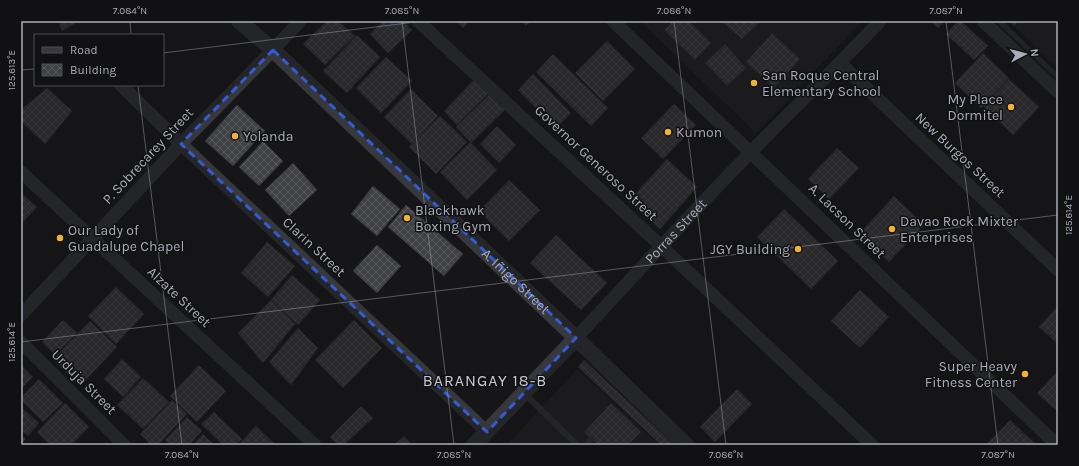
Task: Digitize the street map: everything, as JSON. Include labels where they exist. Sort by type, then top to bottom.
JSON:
[{"type":"street","name":"A. Iñigo Street","points":[[239,21],[273,50],[576,338],[686,445]]},
{"type":"street","name":"P. Sobrecarey Street","points":[[21,315],[181,144],[300,21]]},
{"type":"street","name":"Governor Generoso Street","points":[[418,21],[661,246],[872,445]]},
{"type":"street","name":"A. Lacson Street","points":[[613,21],[1058,445]]},
{"type":"street","name":"Porras Street","points":[[474,445],[751,152],[880,21]]},
{"type":"street","points":[[984,21],[1058,92]]},
{"type":"street","name":"New Burgos Street","points":[[840,63],[1058,270]]},
{"type":"street","name":"Clarin Street","points":[[122,86],[181,144],[487,432]]},
{"type":"street","name":"Alzate Street","points":[[21,172],[314,445]]},
{"type":"street","name":"Urduja Street","points":[[21,342],[124,445]]},
{"type":"lane","points":[[524,393],[576,445]]},
{"type":"highlighted area","points":[[273,50],[576,338],[487,432],[181,144]]},
{"type":"shaded area","name":"San Roque Central Elementary School","points":[[640,21],[862,21],[756,133]]},
{"type":"shaded area","points":[[1009,21],[1058,21],[1058,69],[1014,26]]},
{"type":"shaded area","points":[[577,369],[659,445],[507,445]]},
{"type":"building","points":[[58,21],[79,21],[62,31]]},
{"type":"building","points":[[327,21],[338,21],[355,36],[325,65],[303,44]]},
{"type":"building","points":[[383,21],[403,21],[412,30],[388,53],[370,34]]},
{"type":"building","points":[[456,21],[470,21],[463,28]]},
{"type":"building","points":[[522,21],[531,21],[526,26]]},
{"type":"building","points":[[673,21],[689,21],[711,43],[695,60],[664,30]]},
{"type":"building","points":[[721,21],[761,21],[742,39]]},
{"type":"building","points":[[930,21],[944,21],[938,28]]},
{"type":"building","points":[[958,21],[961,21],[988,46],[974,60],[946,34]]},
{"type":"building","points":[[1009,21],[1019,21],[1014,26]]},
{"type":"building","points":[[772,33],[800,59],[774,88],[746,62]]},
{"type":"building","points":[[357,35],[380,57],[347,93],[323,71]]},
{"type":"building","points":[[607,41],[635,69],[603,101],[575,73]]},
{"type":"building","points":[[725,44],[746,68],[727,86],[705,63]]},
{"type":"building","points":[[983,53],[1009,78],[981,108],[955,83]]},
{"type":"building","points":[[553,54],[608,108],[591,126],[536,72]]},
{"type":"building","points":[[386,57],[412,81],[381,113],[356,88]]},
{"type":"building","points":[[533,74],[571,113],[556,128],[518,90]]},
{"type":"building","points":[[477,77],[491,91],[457,125],[444,111]]},
{"type":"building","name":"My Place Dormitel","points":[[1009,79],[1039,107],[1013,135],[983,106]]},
{"type":"building","points":[[47,88],[72,111],[45,144],[21,121],[21,110]]},
{"type":"building","points":[[411,89],[438,116],[412,144],[384,117]]},
{"type":"building","points":[[493,91],[508,107],[471,143],[456,127]]},
{"type":"building","name":"Kumon","points":[[674,104],[696,125],[663,159],[641,138]]},
{"type":"building","name":"Yolanda","points":[[237,105],[265,131],[233,166],[205,141]]},
{"type":"building","points":[[440,116],[467,142],[436,174],[409,147]]},
{"type":"building","points":[[497,126],[516,145],[499,163],[480,144]]},
{"type":"building","points":[[263,141],[283,161],[259,186],[239,167]]},
{"type":"building","points":[[470,142],[497,170],[467,200],[440,172]]},
{"type":"building","points":[[837,148],[859,168],[829,199],[808,179]]},
{"type":"building","points":[[667,159],[697,187],[660,229],[629,201]]},
{"type":"building","points":[[293,163],[317,190],[289,216],[265,190]]},
{"type":"building","points":[[509,180],[540,210],[509,241],[479,211]]},
{"type":"building","points":[[373,186],[400,209],[377,236],[351,214]]},
{"type":"building","points":[[21,193],[37,207],[21,224]]},
{"type":"building","name":"Davao Rock Mixter Enterprises","points":[[894,196],[924,225],[889,262],[859,234]]},
{"type":"building","points":[[406,205],[463,254],[444,276],[388,227]]},
{"type":"building","name":"JGY Building","points":[[784,209],[838,261],[811,289],[757,237]]},
{"type":"building","points":[[556,235],[607,283],[581,310],[530,263]]},
{"type":"building","points":[[267,242],[295,266],[268,297],[241,273]]},
{"type":"building","points":[[377,245],[401,266],[377,293],[353,271]]},
{"type":"building","points":[[292,275],[320,300],[298,325],[271,300]]},
{"type":"building","points":[[116,287],[144,314],[116,344],[88,316]]},
{"type":"building","points":[[860,290],[889,317],[860,348],[831,321]]},
{"type":"building","points":[[271,300],[295,324],[263,363],[238,333]]},
{"type":"building","points":[[1058,306],[1058,344],[1039,327]]},
{"type":"building","points":[[63,320],[77,333],[55,355],[42,342]]},
{"type":"building","points":[[354,320],[382,348],[343,388],[315,360]]},
{"type":"building","points":[[90,321],[117,347],[80,386],[53,359]]},
{"type":"building","points":[[298,328],[318,348],[291,385],[269,362]]},
{"type":"building","points":[[122,359],[141,377],[123,397],[104,379]]},
{"type":"building","points":[[584,360],[674,445],[661,445],[578,367]]},
{"type":"building","points":[[21,365],[33,377],[21,389]]},
{"type":"building","points":[[199,365],[226,391],[197,422],[170,396]]},
{"type":"building","points":[[1058,371],[1058,412],[1037,393]]},
{"type":"building","points":[[143,378],[169,402],[143,429],[117,405]]},
{"type":"building","points":[[39,379],[63,403],[43,422],[21,400],[21,397]]},
{"type":"building","points":[[737,389],[752,404],[715,442],[700,427]]},
{"type":"building","points":[[172,400],[187,414],[158,445],[151,445],[140,434]]},
{"type":"building","points":[[65,403],[89,427],[71,445],[50,445],[37,432]]},
{"type":"building","points":[[611,403],[641,432],[628,445],[598,445],[584,432]]},
{"type":"building","points":[[361,406],[373,418],[344,445],[338,445],[330,437]]},
{"type":"building","points":[[21,407],[39,423],[28,436],[21,430]]},
{"type":"building","points":[[214,412],[242,439],[235,445],[223,445],[201,424]]},
{"type":"building","points":[[187,417],[202,431],[189,445],[170,445],[165,440]]},
{"type":"building","points":[[1010,420],[1037,445],[986,445]]},
{"type":"building","points":[[256,426],[276,445],[238,445]]},
{"type":"building","points":[[21,434],[26,439],[21,444]]},
{"type":"building","points":[[203,434],[214,445],[193,445]]},
{"type":"building","points":[[404,436],[412,445],[394,445]]},
{"type":"waterway","points":[[999,21],[1058,77]]},
{"type":"place","name":"San Roque Central Elementary School","points":[[754,83]]},
{"type":"place","name":"My Place Dormitel","points":[[1011,107]]},
{"type":"place","name":"Kumon","points":[[668,132]]},
{"type":"place","name":"Yolanda","points":[[235,136]]},
{"type":"place","name":"Blackhawk Boxing Gym","points":[[407,218]]},
{"type":"place","name":"Davao Rock Mixter Enterprises","points":[[892,229]]},
{"type":"place","name":"Our Lady of Guadalupe Chapel","points":[[60,238]]},
{"type":"place","name":"JGY Building","points":[[798,249]]},
{"type":"place","name":"Super Heavy Fitness Center","points":[[1025,374]]},
{"type":"district","name":"BARANGAY 18-B","points":[[485,380]]}]
